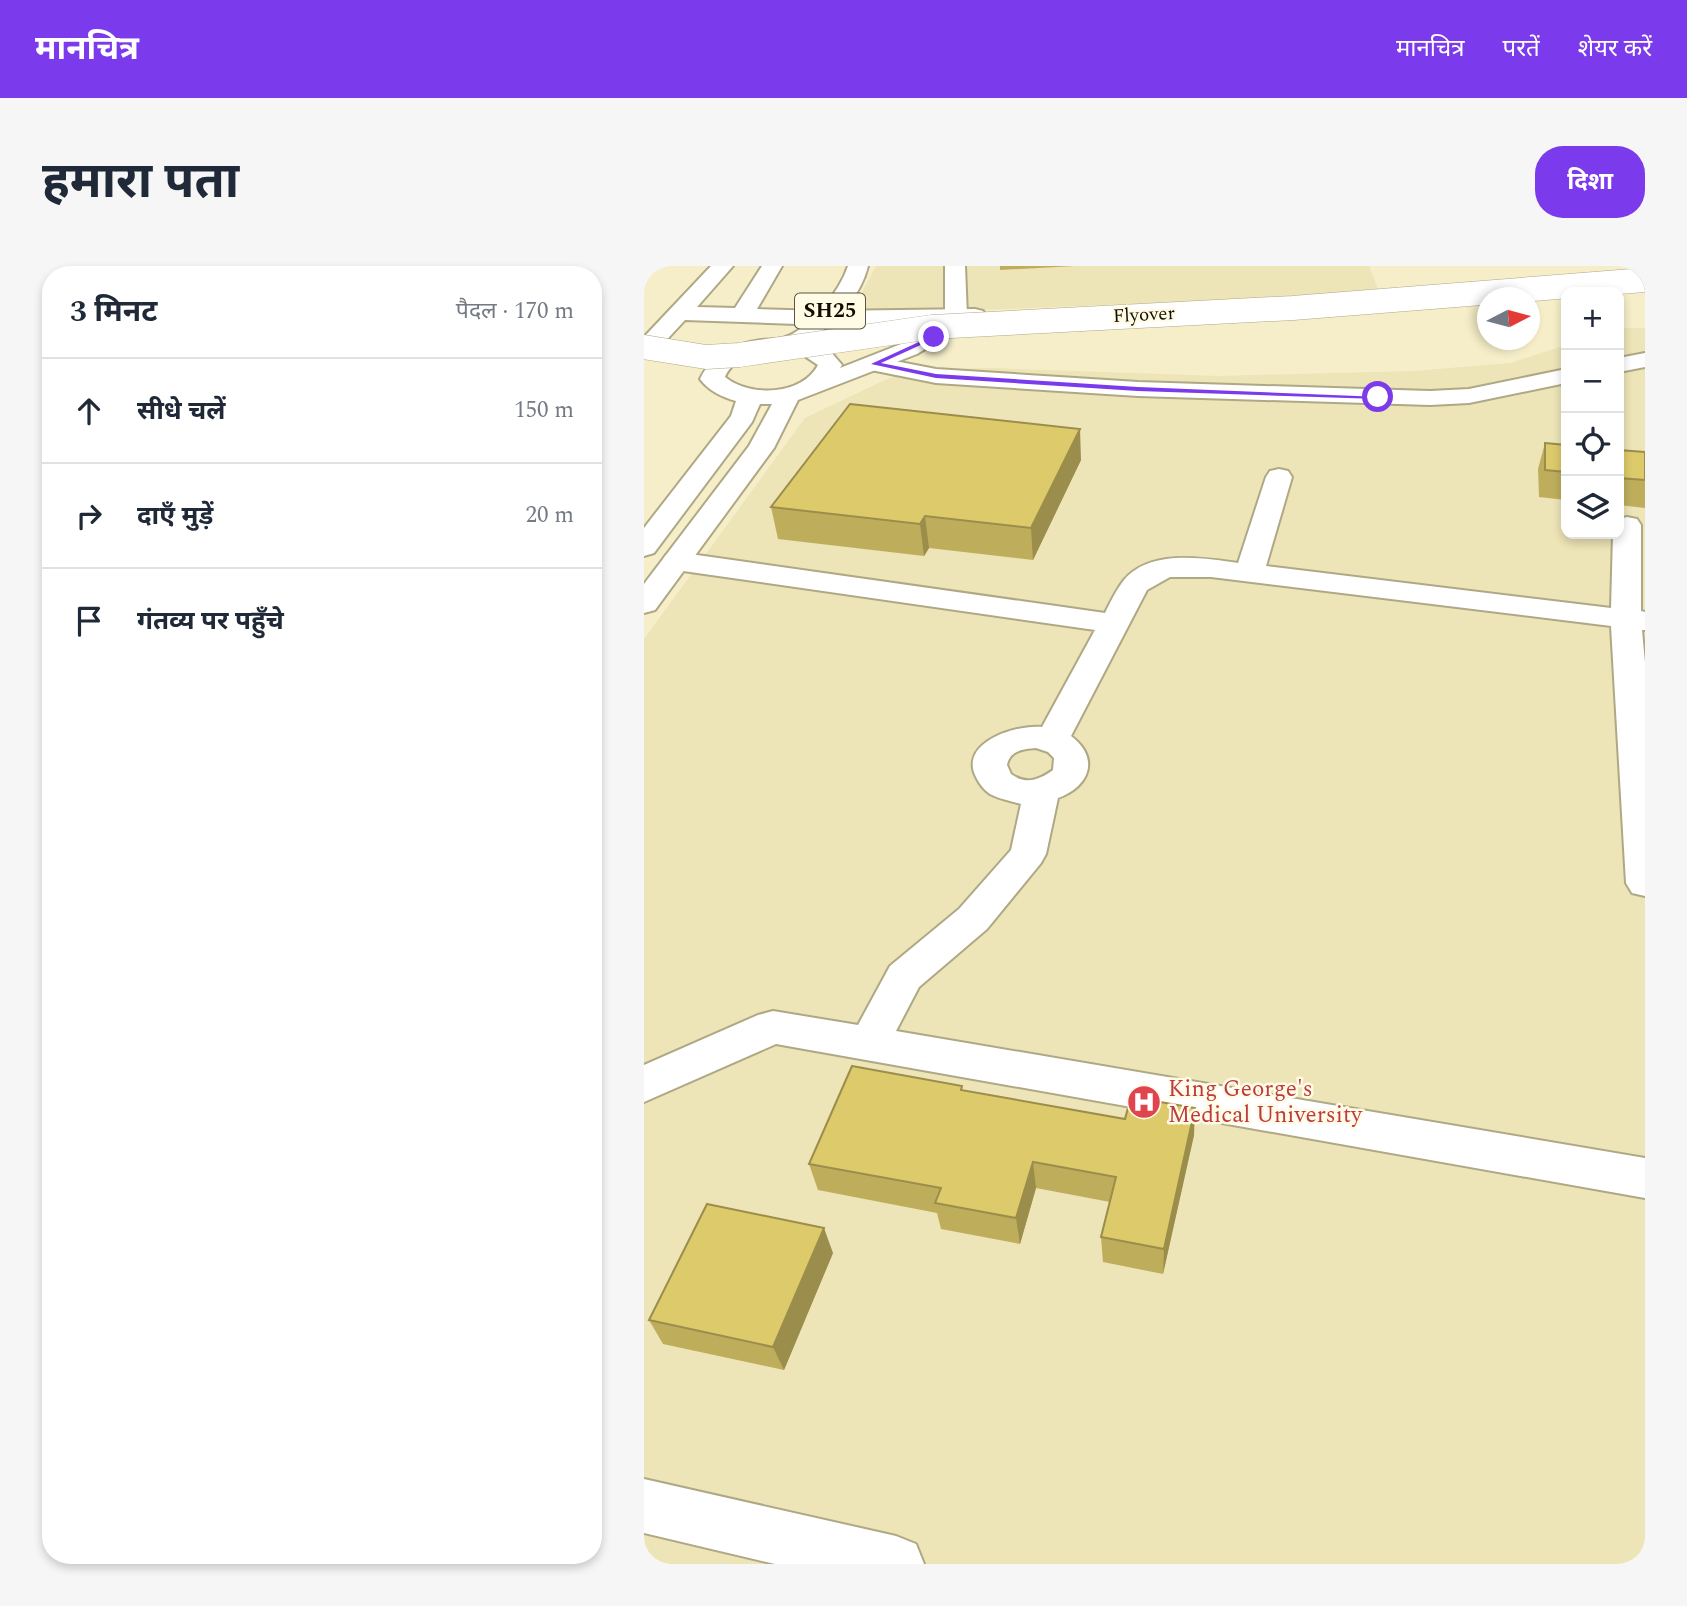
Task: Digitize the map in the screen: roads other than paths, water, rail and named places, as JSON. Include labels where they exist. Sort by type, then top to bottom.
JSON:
[{"type":"main road","points":[[646,346],[723,266]]},
{"type":"main road","points":[[742,315],[772,266]]},
{"type":"main road","name":"SH25","points":[[788,345],[810,332],[824,318],[857,274],[858,266]]},
{"type":"main road","points":[[745,351],[728,358],[715,368],[712,379],[719,387],[732,394],[789,394],[874,364],[934,337],[956,316],[955,266]]},
{"type":"main road","name":"Flyover","points":[[646,346],[706,357],[739,355],[932,327],[1293,308],[1645,280]]},
{"type":"main road","points":[[1624,290],[1645,289]]},
{"type":"main road","points":[[1540,297],[1561,295]]},
{"type":"main road","points":[[680,313],[824,318],[1274,316],[1477,303]]},
{"type":"main road","points":[[646,346],[710,351],[745,351],[788,345],[807,348],[823,354],[830,365],[821,382]]},
{"type":"main road","points":[[646,346],[715,368]]},
{"type":"main road","points":[[1624,364],[1645,360]]},
{"type":"main road","points":[[874,364],[936,376],[1098,386],[1430,398],[1469,396],[1561,377]]},
{"type":"main road","points":[[644,604],[761,448],[789,394]]},
{"type":"main road","points":[[646,543],[743,417],[750,396]]},
{"type":"main road","points":[[1248,573],[1279,477]]},
{"type":"main road","points":[[1627,525],[1635,620],[1645,883]]},
{"type":"main road","points":[[676,561],[1114,624]]},
{"type":"main road","points":[[1052,740],[1135,585],[1150,572],[1167,567],[1211,568],[1635,620]]},
{"type":"main road","points":[[1023,738],[1052,740],[1066,747],[1073,757],[1073,769],[1057,786],[1042,792],[1025,793],[996,782],[990,772],[990,761],[995,752],[1008,743],[1023,738]]},
{"type":"main road","points":[[869,1044],[904,977],[973,919],[1028,854],[1042,792]]},
{"type":"main road","points":[[644,1084],[773,1027],[1645,1178]]},
{"type":"main road","points":[[644,1506],[896,1564]]},
{"type":"place","name":"King George's Medical University","points":[[1144,1102]]}]
